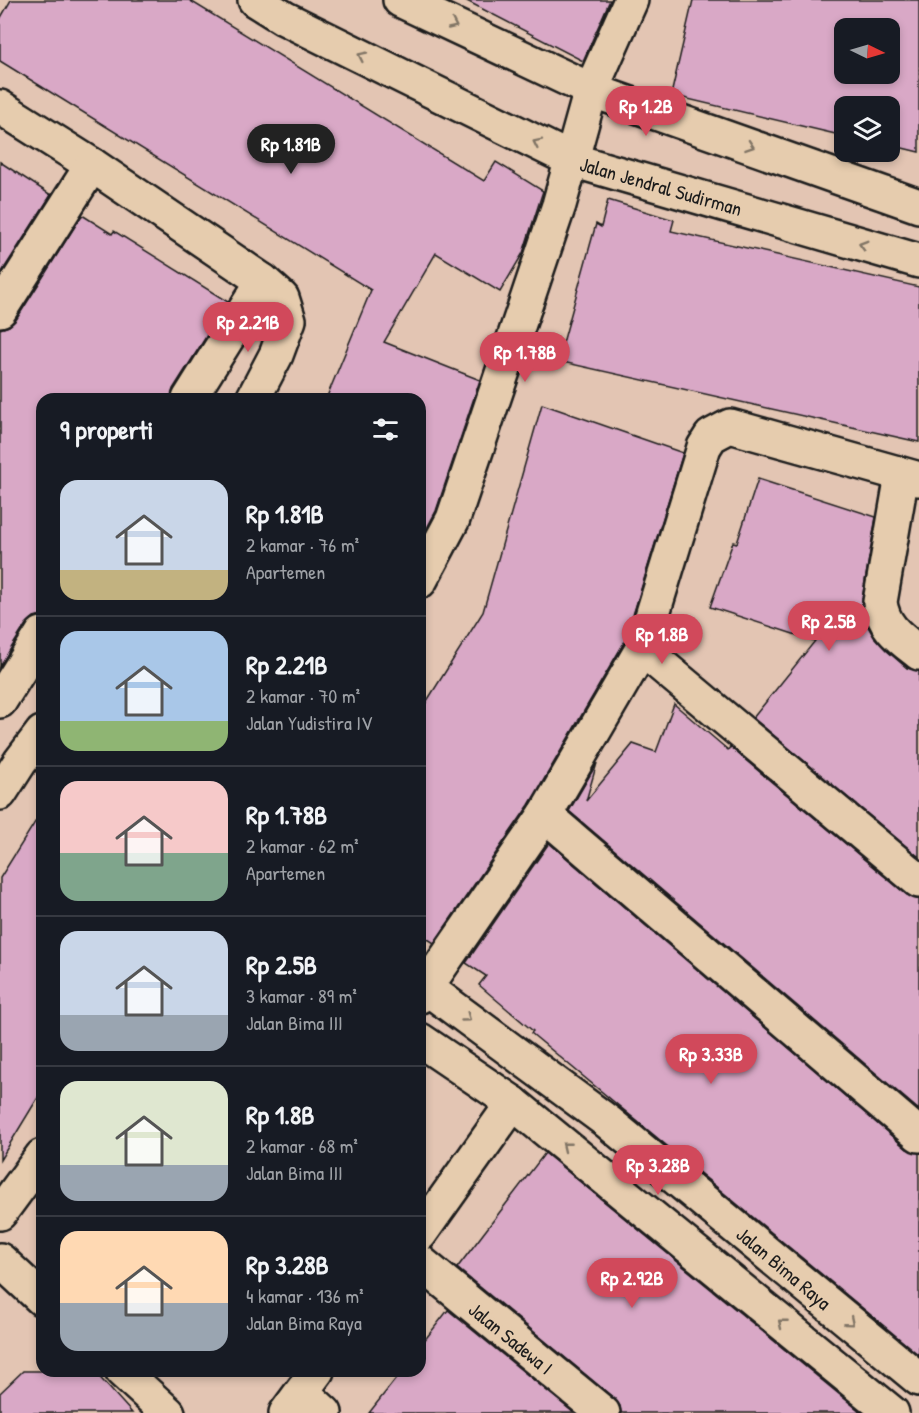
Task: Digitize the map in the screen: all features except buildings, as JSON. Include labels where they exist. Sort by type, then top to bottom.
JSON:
[{"type":"street","name":"Jalan Jendral Sudirman","points":[[255,0],[284,18],[572,160],[919,261]]},
{"type":"street","points":[[400,0],[591,90],[919,206]]},
{"type":"street","points":[[426,570],[453,519],[553,224],[591,90],[631,0]]},
{"type":"street","points":[[0,107],[92,165],[263,281],[282,298],[289,320],[276,355],[256,393]]},
{"type":"street","points":[[0,310],[92,165]]},
{"type":"street","points":[[193,393],[263,281]]},
{"type":"street","points":[[426,983],[545,815],[642,649],[704,447],[720,430],[730,426],[911,477],[880,602],[882,615],[888,627],[919,653]]},
{"type":"street","points":[[0,701],[36,644]]},
{"type":"street","points":[[642,649],[919,881]]},
{"type":"street","points":[[0,793],[10,756],[36,737]]},
{"type":"street","points":[[545,815],[919,1134]]},
{"type":"street","name":"Jalan Bima Raya","points":[[426,992],[608,1122],[919,1379]]},
{"type":"street","points":[[426,1044],[513,1103],[892,1413]]},
{"type":"street","points":[[426,1226],[513,1103]]},
{"type":"street","points":[[0,1212],[36,1164]]},
{"type":"street","points":[[0,1260],[36,1293]]},
{"type":"street","name":"Jalan Sadewa I","points":[[426,1267],[603,1413]]},
{"type":"street","points":[[129,1377],[168,1413]]}]
